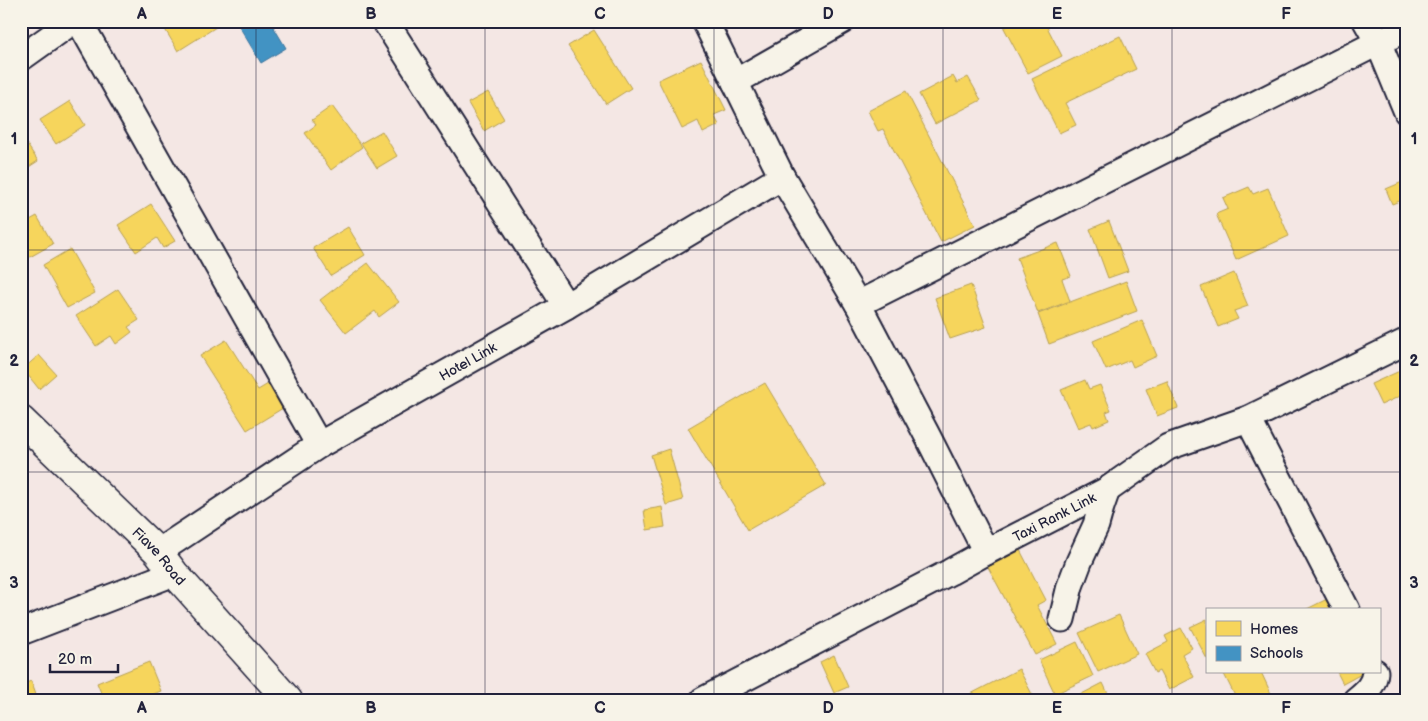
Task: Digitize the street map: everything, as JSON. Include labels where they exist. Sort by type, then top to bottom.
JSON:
[{"type":"street","points":[[21,58],[73,21]]},
{"type":"street","points":[[79,21],[318,445]]},
{"type":"street","points":[[385,21],[566,306]]},
{"type":"street","points":[[705,21],[782,177],[858,304],[986,552]]},
{"type":"street","points":[[735,82],[842,21]]},
{"type":"street","points":[[858,304],[1372,32],[1407,28]]},
{"type":"street","points":[[1372,32],[1407,112]]},
{"type":"street","name":"Hotel Link","points":[[21,632],[166,563],[318,445],[566,306],[782,177]]},
{"type":"street","name":"Taxi Rank Link","points":[[703,700],[1108,490],[1168,447],[1248,419],[1407,341]]},
{"type":"street","points":[[1248,419],[1346,608]]},
{"type":"street","name":"Fiave Road","points":[[21,420],[166,563],[288,700]]},
{"type":"street","points":[[1062,618],[1070,586],[1096,525],[1100,507],[1108,490]]},
{"type":"street","points":[[1356,700],[1368,690],[1373,683],[1375,674]]},
{"type":"building: Homes","points":[[160,21],[224,21],[224,22],[178,51]]},
{"type":"building: Homes","points":[[754,21],[772,21],[758,29]]},
{"type":"building: Homes","points":[[1016,21],[1044,21],[1062,56],[1028,73],[1004,28]]},
{"type":"building: Homes","points":[[594,30],[631,88],[606,104],[568,46]]},
{"type":"building: Homes","points":[[1120,36],[1136,69],[1065,103],[1076,125],[1059,133],[1032,79]]},
{"type":"building: Homes","points":[[701,60],[726,110],[714,115],[719,125],[703,133],[698,121],[682,129],[658,80]]},
{"type":"building: Homes","points":[[953,76],[957,83],[968,77],[981,100],[935,124],[919,94]]},
{"type":"building: Homes","points":[[906,91],[975,225],[941,242],[883,129],[878,131],[868,111]]},
{"type":"building: Homes","points":[[488,92],[504,119],[484,131],[468,103]]},
{"type":"building: Homes","points":[[70,101],[85,125],[56,144],[40,120]]},
{"type":"building: Homes","points":[[332,106],[362,147],[331,170],[305,133],[316,125],[312,120]]},
{"type":"building: Homes","points":[[382,131],[397,156],[377,168],[361,143]]},
{"type":"building: Homes","points":[[24,140],[38,161],[21,172],[21,142]]},
{"type":"building: Homes","points":[[1407,180],[1407,198],[1392,204],[1386,189]]},
{"type":"building: Homes","points":[[1249,187],[1253,194],[1268,188],[1289,236],[1236,260],[1216,214],[1228,209],[1223,198]]},
{"type":"building: Homes","points":[[151,204],[175,241],[163,248],[157,238],[136,252],[118,225]]},
{"type":"building: Homes","points":[[37,216],[53,244],[21,262],[21,225]]},
{"type":"building: Homes","points":[[1109,221],[1128,271],[1108,278],[1090,229]]},
{"type":"building: Homes","points":[[348,227],[365,255],[331,276],[313,248]]},
{"type":"building: Homes","points":[[1058,243],[1071,276],[1062,279],[1070,301],[1038,313],[1017,258]]},
{"type":"building: Homes","points":[[70,249],[95,293],[67,308],[43,265]]},
{"type":"building: Homes","points":[[368,263],[399,302],[379,317],[375,311],[346,333],[320,300]]},
{"type":"building: Homes","points":[[1234,273],[1248,306],[1234,311],[1238,319],[1218,327],[1201,287]]},
{"type":"building: Homes","points":[[1126,281],[1137,311],[1049,344],[1038,314]]},
{"type":"building: Homes","points":[[971,285],[986,327],[950,339],[935,298]]},
{"type":"building: Homes","points":[[118,289],[139,320],[128,327],[132,332],[116,344],[111,336],[96,346],[76,316]]},
{"type":"building: Homes","points":[[1142,320],[1157,356],[1133,367],[1130,360],[1106,370],[1093,341]]},
{"type":"building: Homes","points":[[226,340],[258,390],[268,384],[283,408],[247,430],[200,356]]},
{"type":"building: Homes","points":[[39,355],[56,374],[39,389],[23,369]]},
{"type":"building: Homes","points":[[1404,369],[1407,374],[1407,393],[1381,405],[1371,384]]},
{"type":"building: Homes","points":[[1085,380],[1089,389],[1100,385],[1111,410],[1106,412],[1109,420],[1093,427],[1091,423],[1078,428],[1061,390]]},
{"type":"building: Homes","points":[[1167,381],[1178,408],[1157,416],[1146,389]]},
{"type":"building: Homes","points":[[765,383],[826,485],[748,530],[688,428]]},
{"type":"building: Homes","points":[[669,449],[683,500],[666,505],[651,455]]},
{"type":"building: Homes","points":[[662,507],[665,527],[647,530],[644,510]]},
{"type":"building: Homes","points":[[1020,550],[1046,600],[1037,605],[1057,644],[1035,655],[988,567]]},
{"type":"building: Homes","points":[[1331,597],[1337,608],[1309,608]]},
{"type":"building: Homes","points":[[1407,604],[1407,619],[1401,607]]},
{"type":"building: Homes","points":[[1119,615],[1137,654],[1098,672],[1079,633]]},
{"type":"building: Homes","points":[[1206,619],[1206,657],[1190,627]]},
{"type":"building: Homes","points":[[1181,628],[1192,648],[1182,654],[1194,677],[1169,690],[1159,671],[1155,673],[1145,654],[1168,642],[1165,636]]},
{"type":"building: Homes","points":[[1077,642],[1093,676],[1055,694],[1039,660]]},
{"type":"building: Homes","points":[[834,655],[848,687],[834,693],[820,662]]},
{"type":"building: Homes","points":[[149,662],[161,691],[138,700],[104,700],[97,683]]},
{"type":"building: Homes","points":[[1019,669],[1035,700],[959,700]]},
{"type":"building: Homes","points":[[1224,674],[1262,674],[1274,700],[1237,700]]},
{"type":"building: Homes","points":[[1338,674],[1361,674],[1343,684]]},
{"type":"building: Homes","points":[[31,681],[38,700],[21,700],[21,685]]},
{"type":"building: Homes","points":[[1103,683],[1111,700],[1070,700]]},
{"type":"building: Schools","points":[[236,21],[270,21],[286,48],[261,63]]}]
